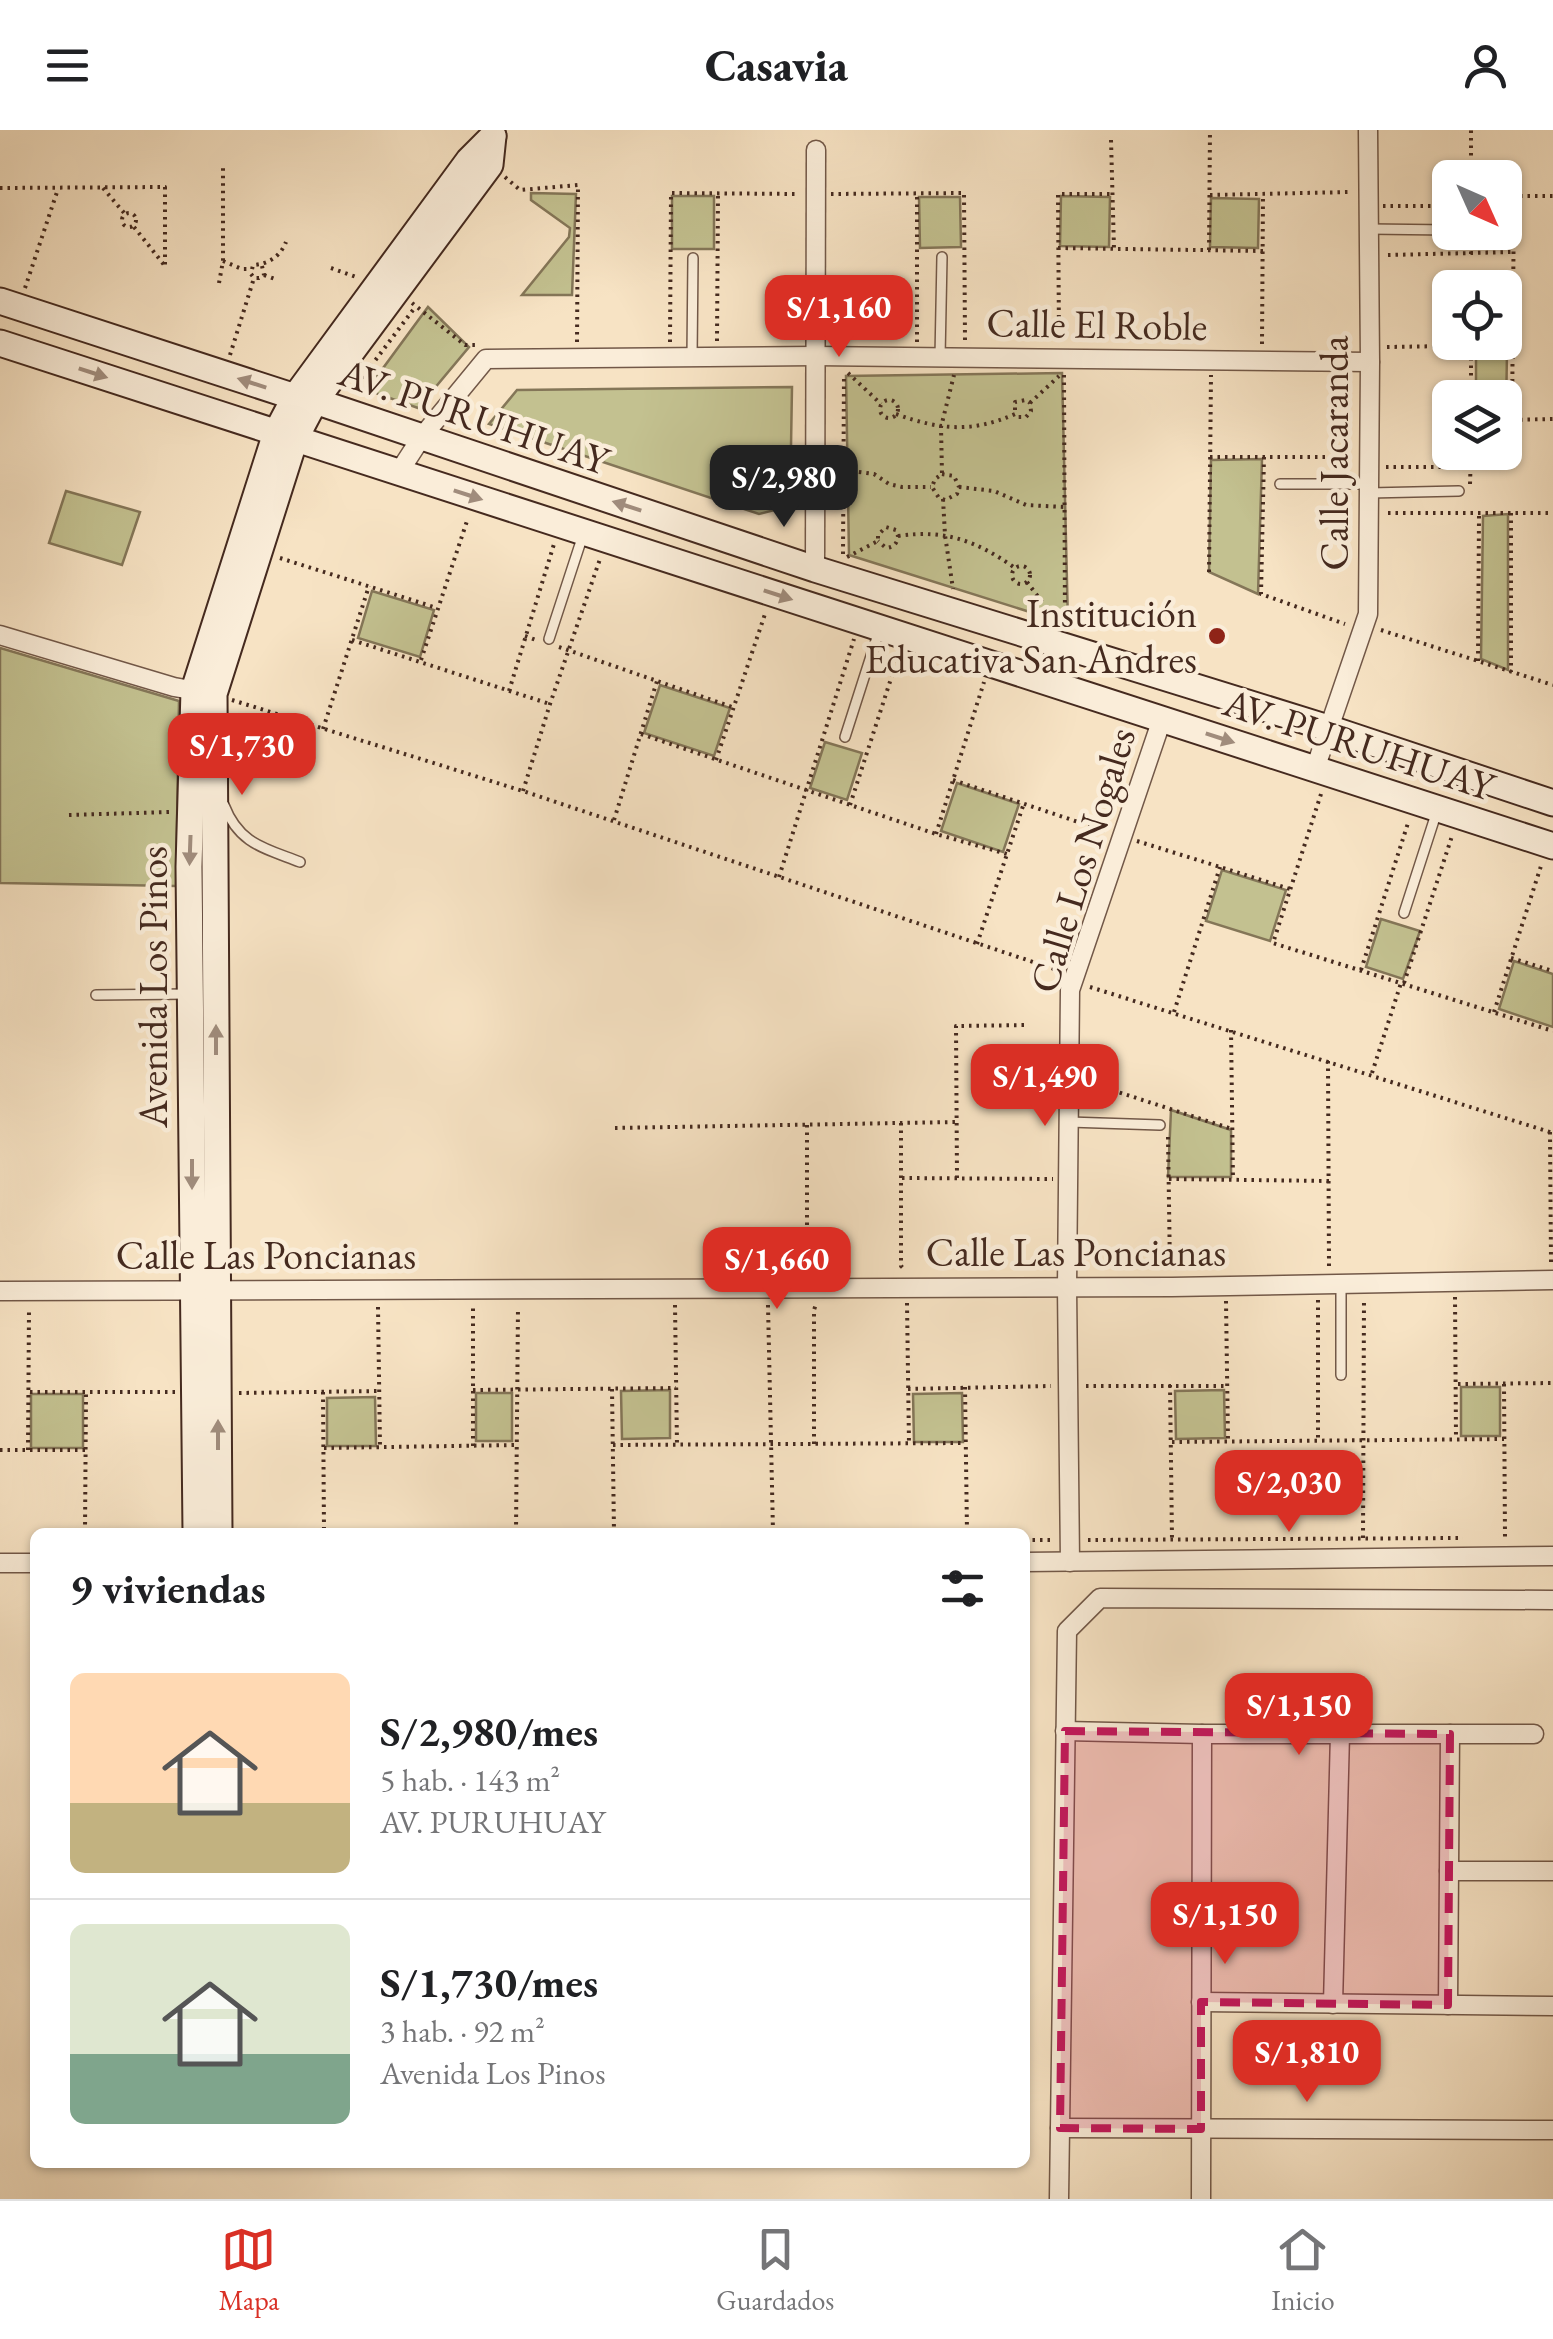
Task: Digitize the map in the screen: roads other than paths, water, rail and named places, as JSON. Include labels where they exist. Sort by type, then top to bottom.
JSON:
[{"type":"main road","name":"Avenida Los Pinos","points":[[205,1290],[190,994],[189,867],[204,692],[286,436],[397,294],[469,160],[494,133]]},
{"type":"main road","name":"AV. PURUHUAY","points":[[11,299],[815,569],[1328,728],[1553,804]]},
{"type":"main road","name":"AV. PURUHUAY","points":[[0,343],[1162,719],[1319,780],[1437,808],[1548,854]]},
{"type":"main road","name":"Avenida Los Pinos","points":[[196,1528],[205,1393],[214,764],[204,692]]},
{"type":"main road","name":"Avenida Los Pinos","points":[[205,1393],[218,1528]]},
{"type":"street","name":"Calle Jacaranda","points":[[1319,780],[1328,728],[1368,614],[1376,354],[1368,130]]},
{"type":"street","points":[[815,569],[816,150]]},
{"type":"street","name":"Calle El Roble","points":[[399,472],[421,438],[486,358],[688,349],[940,357],[960,364],[1059,358],[1262,361],[1376,354]]},
{"type":"street","points":[[0,634],[174,687],[204,692]]},
{"type":"street","name":"Calle Los Nogales","points":[[1070,1562],[1070,990],[1081,981],[1162,719]]},
{"type":"street","name":"Calle Las Poncianas","points":[[0,1291],[1341,1284],[1552,1273]]},
{"type":"street","points":[[1030,1562],[1553,1556]]},
{"type":"street","points":[[0,1564],[30,1563]]},
{"type":"street","points":[[1059,2199],[1067,1632],[1100,1598],[1553,1600]]},
{"type":"street","points":[[1065,1731],[1534,1734]]},
{"type":"street","points":[[1201,2199],[1202,1734]]},
{"type":"street","points":[[1333,2004],[1340,1734]]},
{"type":"street","points":[[1448,2005],[1450,1734]]},
{"type":"street","points":[[1449,1871],[1553,1871]]},
{"type":"street","points":[[1201,2002],[1553,2006]]},
{"type":"street","points":[[1060,2128],[1553,2130]]},
{"type":"lane","points":[[1369,229],[1432,230]]},
{"type":"lane","points":[[940,357],[942,257]]},
{"type":"lane","points":[[688,349],[693,258]]},
{"type":"lane","points":[[1280,484],[1459,491]]},
{"type":"lane","points":[[548,642],[584,532]]},
{"type":"lane","points":[[845,737],[880,628]]},
{"type":"lane","points":[[214,764],[224,808],[236,830],[272,852],[300,862]]},
{"type":"lane","points":[[1404,913],[1437,808]]},
{"type":"lane","points":[[96,995],[190,994]]},
{"type":"lane","points":[[1069,1122],[1164,1125]]},
{"type":"lane","points":[[1341,1284],[1342,1375]]},
{"type":"place","name":"Institución Educativa San Andres","points":[[1217,636]]}]
